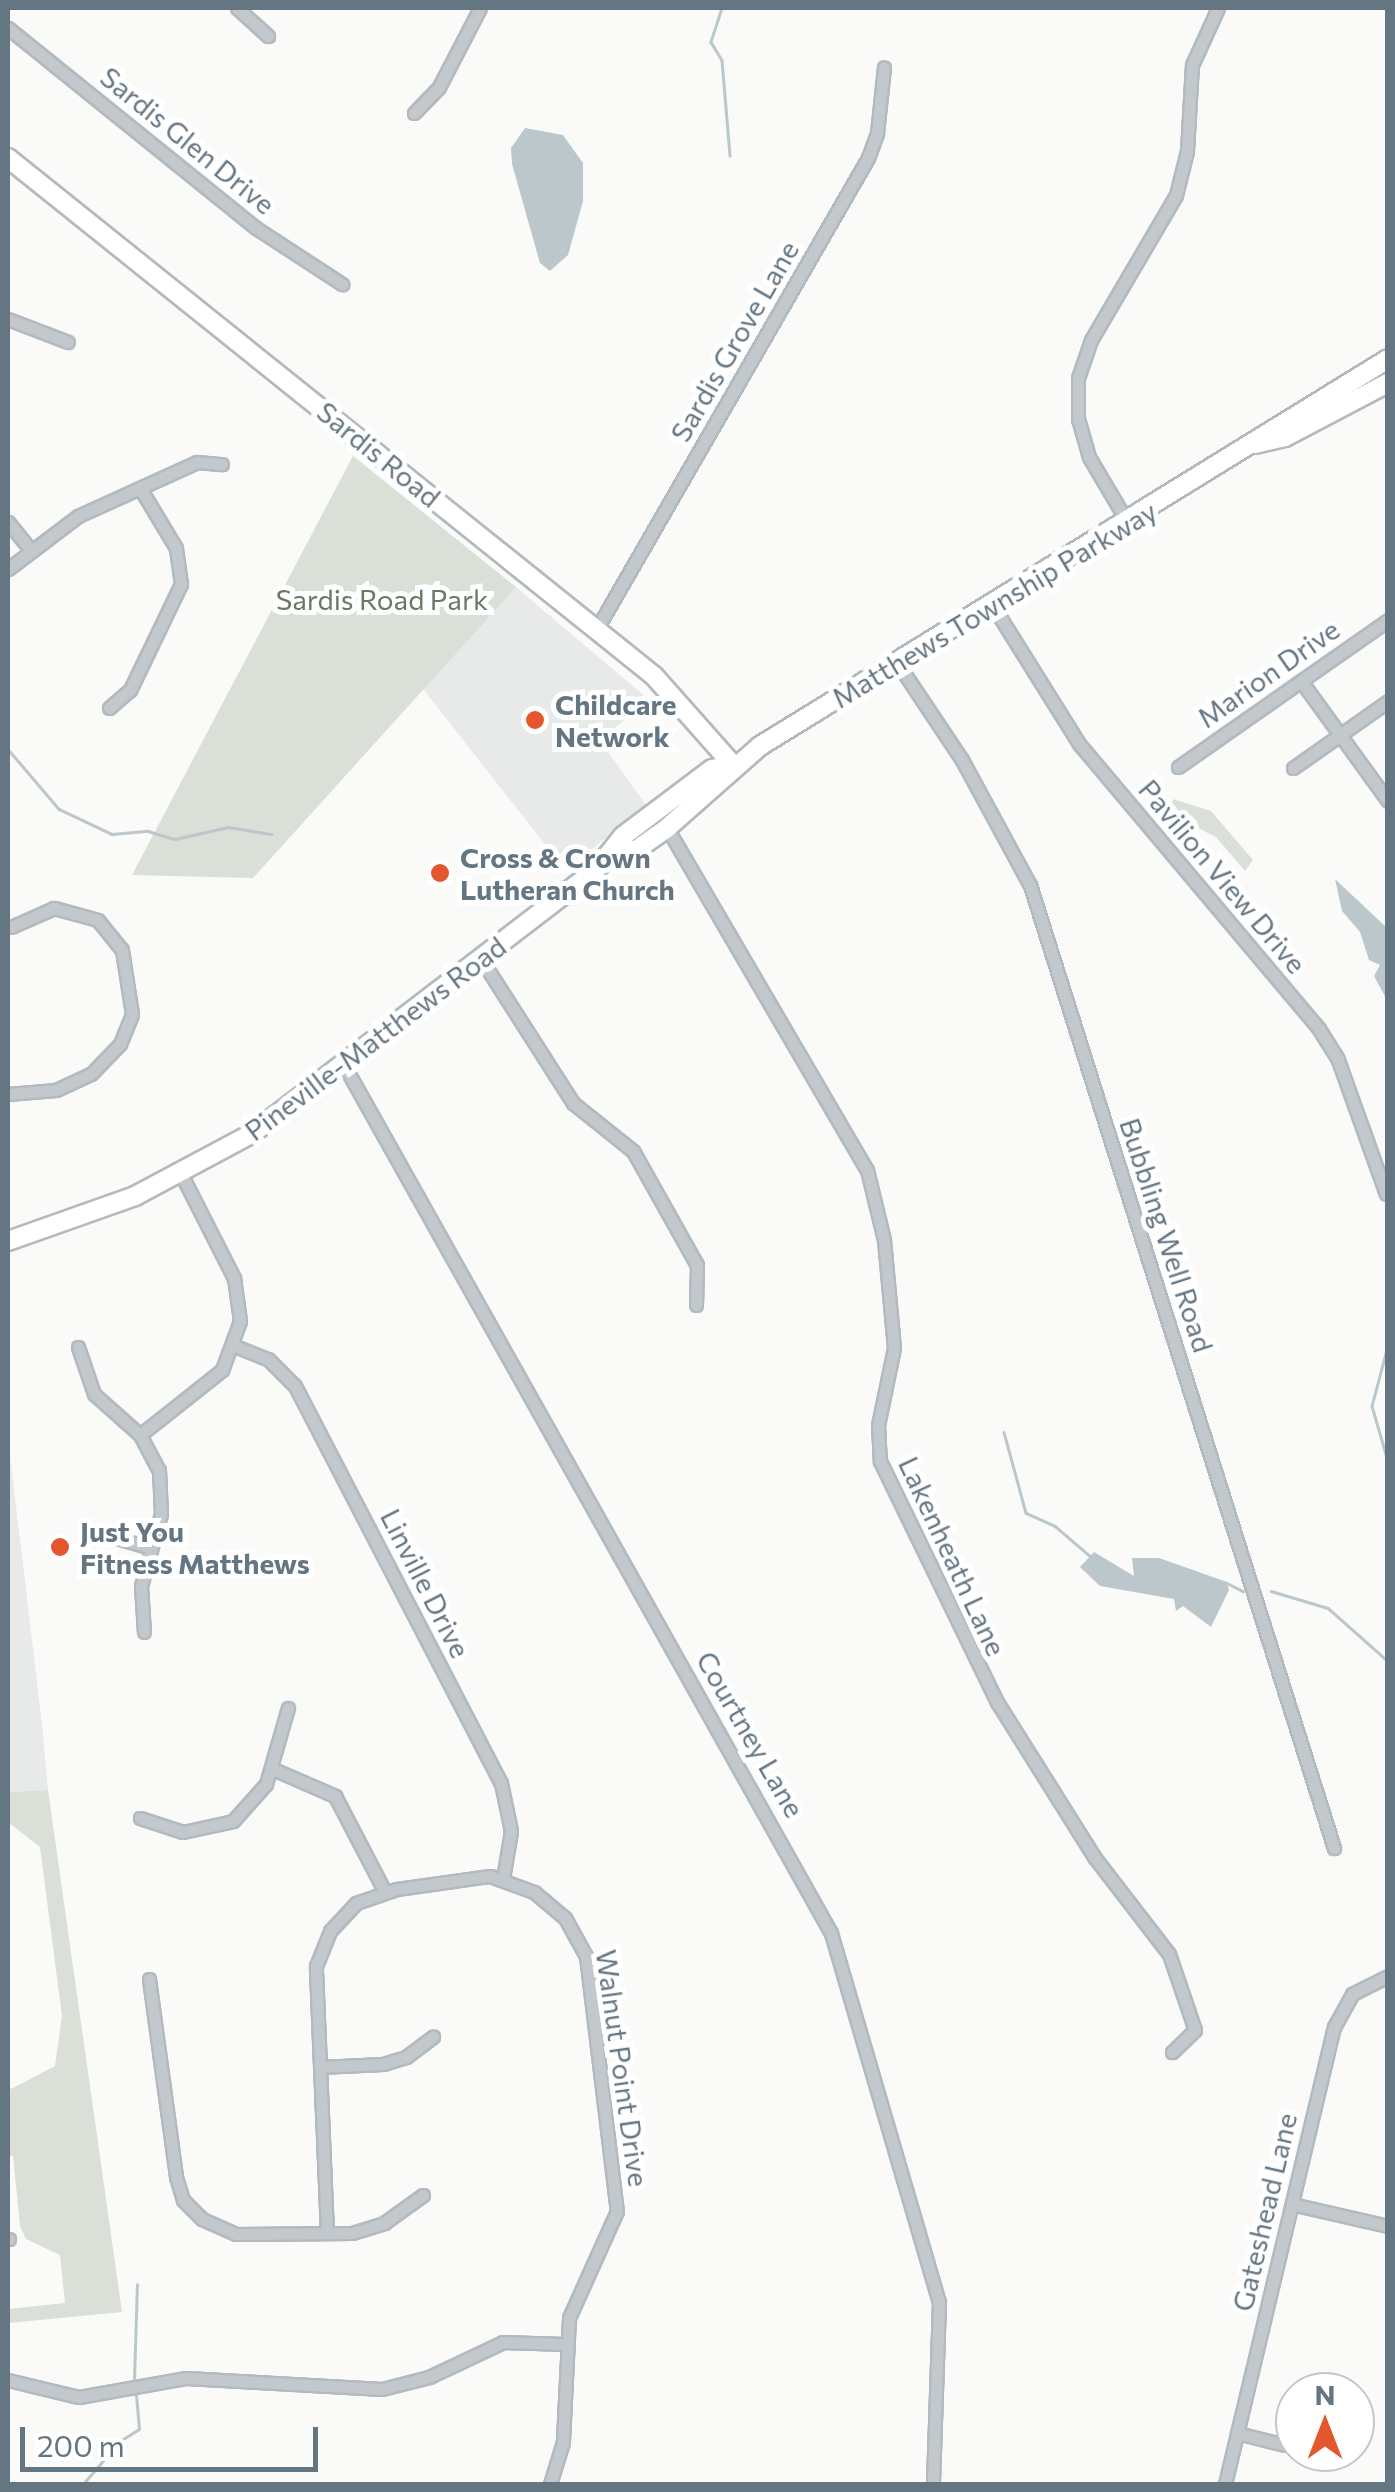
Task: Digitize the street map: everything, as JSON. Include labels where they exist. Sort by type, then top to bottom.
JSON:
[{"type":"main road","name":"Sardis Road","points":[[8,158],[678,697],[734,766]]},
{"type":"main road","name":"Matthews Township Parkway","points":[[734,766],[1255,444],[1278,422],[1388,359]]},
{"type":"main road","name":"Matthews Township Parkway","points":[[1255,444],[1285,437],[1388,383]]},
{"type":"main road","name":"Pineville-Matthews Road","points":[[615,851],[636,850],[667,828],[726,781],[734,766]]},
{"type":"main road","name":"Pineville-Matthews Road","points":[[8,1242],[105,1209],[181,1174],[345,1067],[615,851],[623,836],[712,769],[734,766]]},
{"type":"street","points":[[237,8],[268,36]]},
{"type":"street","points":[[414,113],[439,87],[480,8]]},
{"type":"street","points":[[1128,522],[1089,456],[1078,418],[1078,378],[1091,340],[1176,195],[1186,151],[1192,65],[1218,8]]},
{"type":"street","name":"Sardis Glen Drive","points":[[8,28],[256,228],[342,284]]},
{"type":"street","name":"Sardis Grove Lane","points":[[596,630],[868,158],[877,134],[884,67]]},
{"type":"street","points":[[8,320],[68,342]]},
{"type":"street","points":[[8,569],[61,524],[197,462],[222,464]]},
{"type":"street","points":[[109,708],[130,690],[181,584],[176,548],[140,488]]},
{"type":"street","points":[[8,522],[30,549]]},
{"type":"street","name":"Pavilion View Drive","points":[[993,606],[1080,746],[1319,1029],[1338,1060],[1387,1197]]},
{"type":"street","name":"Marion Drive","points":[[1178,767],[1388,620]]},
{"type":"street","name":"Bubbling Well Road","points":[[898,664],[962,760],[1030,884],[1334,1848]]},
{"type":"street","points":[[1300,681],[1388,802]]},
{"type":"street","points":[[1293,768],[1388,701]]},
{"type":"street","name":"Lakenheath Lane","points":[[667,828],[867,1170],[884,1240],[894,1348],[878,1425],[880,1461],[997,1702],[1095,1858],[1169,1954],[1196,2030],[1172,2052]]},
{"type":"street","points":[[8,1094],[56,1090],[90,1074],[120,1044],[132,1006],[122,950],[98,920],[54,908],[11,927]]},
{"type":"street","points":[[481,959],[573,1103],[633,1151],[690,1248],[700,1283],[696,1305]]},
{"type":"street","name":"Courtney Lane","points":[[345,1067],[831,1933],[939,2302],[934,2484]]},
{"type":"street","points":[[140,1435],[206,1388],[234,1346],[238,1292],[181,1174]]},
{"type":"street","name":"Linville Drive","points":[[234,1346],[268,1359],[295,1386],[501,1783],[511,1830],[502,1879]]},
{"type":"street","points":[[78,1347],[94,1394],[140,1435],[154,1455],[162,1488],[141,1586],[144,1632]]},
{"type":"street","points":[[104,1534],[150,1548]]},
{"type":"street","points":[[140,1818],[183,1832],[220,1826],[254,1802],[273,1769],[288,1708]]},
{"type":"street","points":[[273,1769],[335,1796],[385,1892]]},
{"type":"street","name":"Walnut Point Drive","points":[[326,2233],[320,2067],[321,1949],[344,1913],[385,1892],[462,1876],[502,1879],[534,1892],[565,1918],[586,1956],[617,2211],[612,2235],[577,2296],[565,2344],[562,2442],[550,2484]]},
{"type":"street","name":"Gateshead Lane","points":[[1225,2484],[1339,2014],[1363,1985],[1388,1976]]},
{"type":"street","points":[[149,1978],[176,2177],[187,2205],[210,2225],[236,2234],[326,2233],[384,2224],[423,2195]]},
{"type":"street","points":[[320,2067],[383,2064],[406,2058],[433,2036]]},
{"type":"street","points":[[1292,2204],[1388,2226]]},
{"type":"street","points":[[8,2380],[79,2398],[176,2378],[372,2390],[429,2376],[503,2342],[565,2344]]},
{"type":"street","points":[[1237,2434],[1275,2443]]},
{"type":"shaded area","points":[[525,128],[563,135],[583,163],[583,201],[568,255],[550,271],[540,263],[512,164],[511,148]]},
{"type":"shaded area","name":"Childcare Network","points":[[516,587],[648,699],[600,741],[647,806],[565,870],[423,689]]},
{"type":"shaded area","points":[[1335,879],[1387,928],[1387,1000],[1374,976],[1380,965],[1369,960],[1360,932],[1342,911]]},
{"type":"shaded area","points":[[8,1439],[42,1724],[48,1790],[8,1792]]},
{"type":"shaded area","points":[[1094,1552],[1134,1576],[1132,1558],[1159,1558],[1227,1582],[1229,1590],[1211,1627],[1183,1606],[1176,1611],[1174,1599],[1100,1586],[1080,1567]]},
{"type":"green space","name":"Sardis Road Park","points":[[353,456],[516,587],[253,878],[132,875]]},
{"type":"green space","points":[[1173,799],[1211,811],[1253,860],[1245,871],[1216,837],[1171,814]]},
{"type":"green space","points":[[48,1790],[122,2312],[8,2323],[8,2309],[65,2303],[60,2255],[26,2239],[20,2226],[13,2156],[8,2156],[8,2083],[11,2089],[55,2066],[62,2016],[40,1847],[8,1822],[8,1792]]},
{"type":"waterway","points":[[722,8],[711,42],[722,60],[730,156]]},
{"type":"waterway","points":[[8,749],[59,809],[112,834],[148,831],[175,839],[228,827],[271,834]]},
{"type":"waterway","points":[[1388,1346],[1372,1406],[1388,1461]]},
{"type":"waterway","points":[[1004,1432],[1026,1513],[1055,1526],[1090,1556]]},
{"type":"waterway","points":[[1227,1583],[1243,1591]]},
{"type":"waterway","points":[[1271,1591],[1328,1608],[1388,1661]]},
{"type":"waterway","points":[[134,2379],[137,2285]]},
{"type":"waterway","points":[[83,2484],[120,2441],[139,2429],[136,2395]]},
{"type":"place","name":"Childcare Network","points":[[535,720]]},
{"type":"place","name":"Cross & Crown Lutheran Church","points":[[440,873]]},
{"type":"place","name":"Just You Fitness Matthews","points":[[60,1547]]}]
